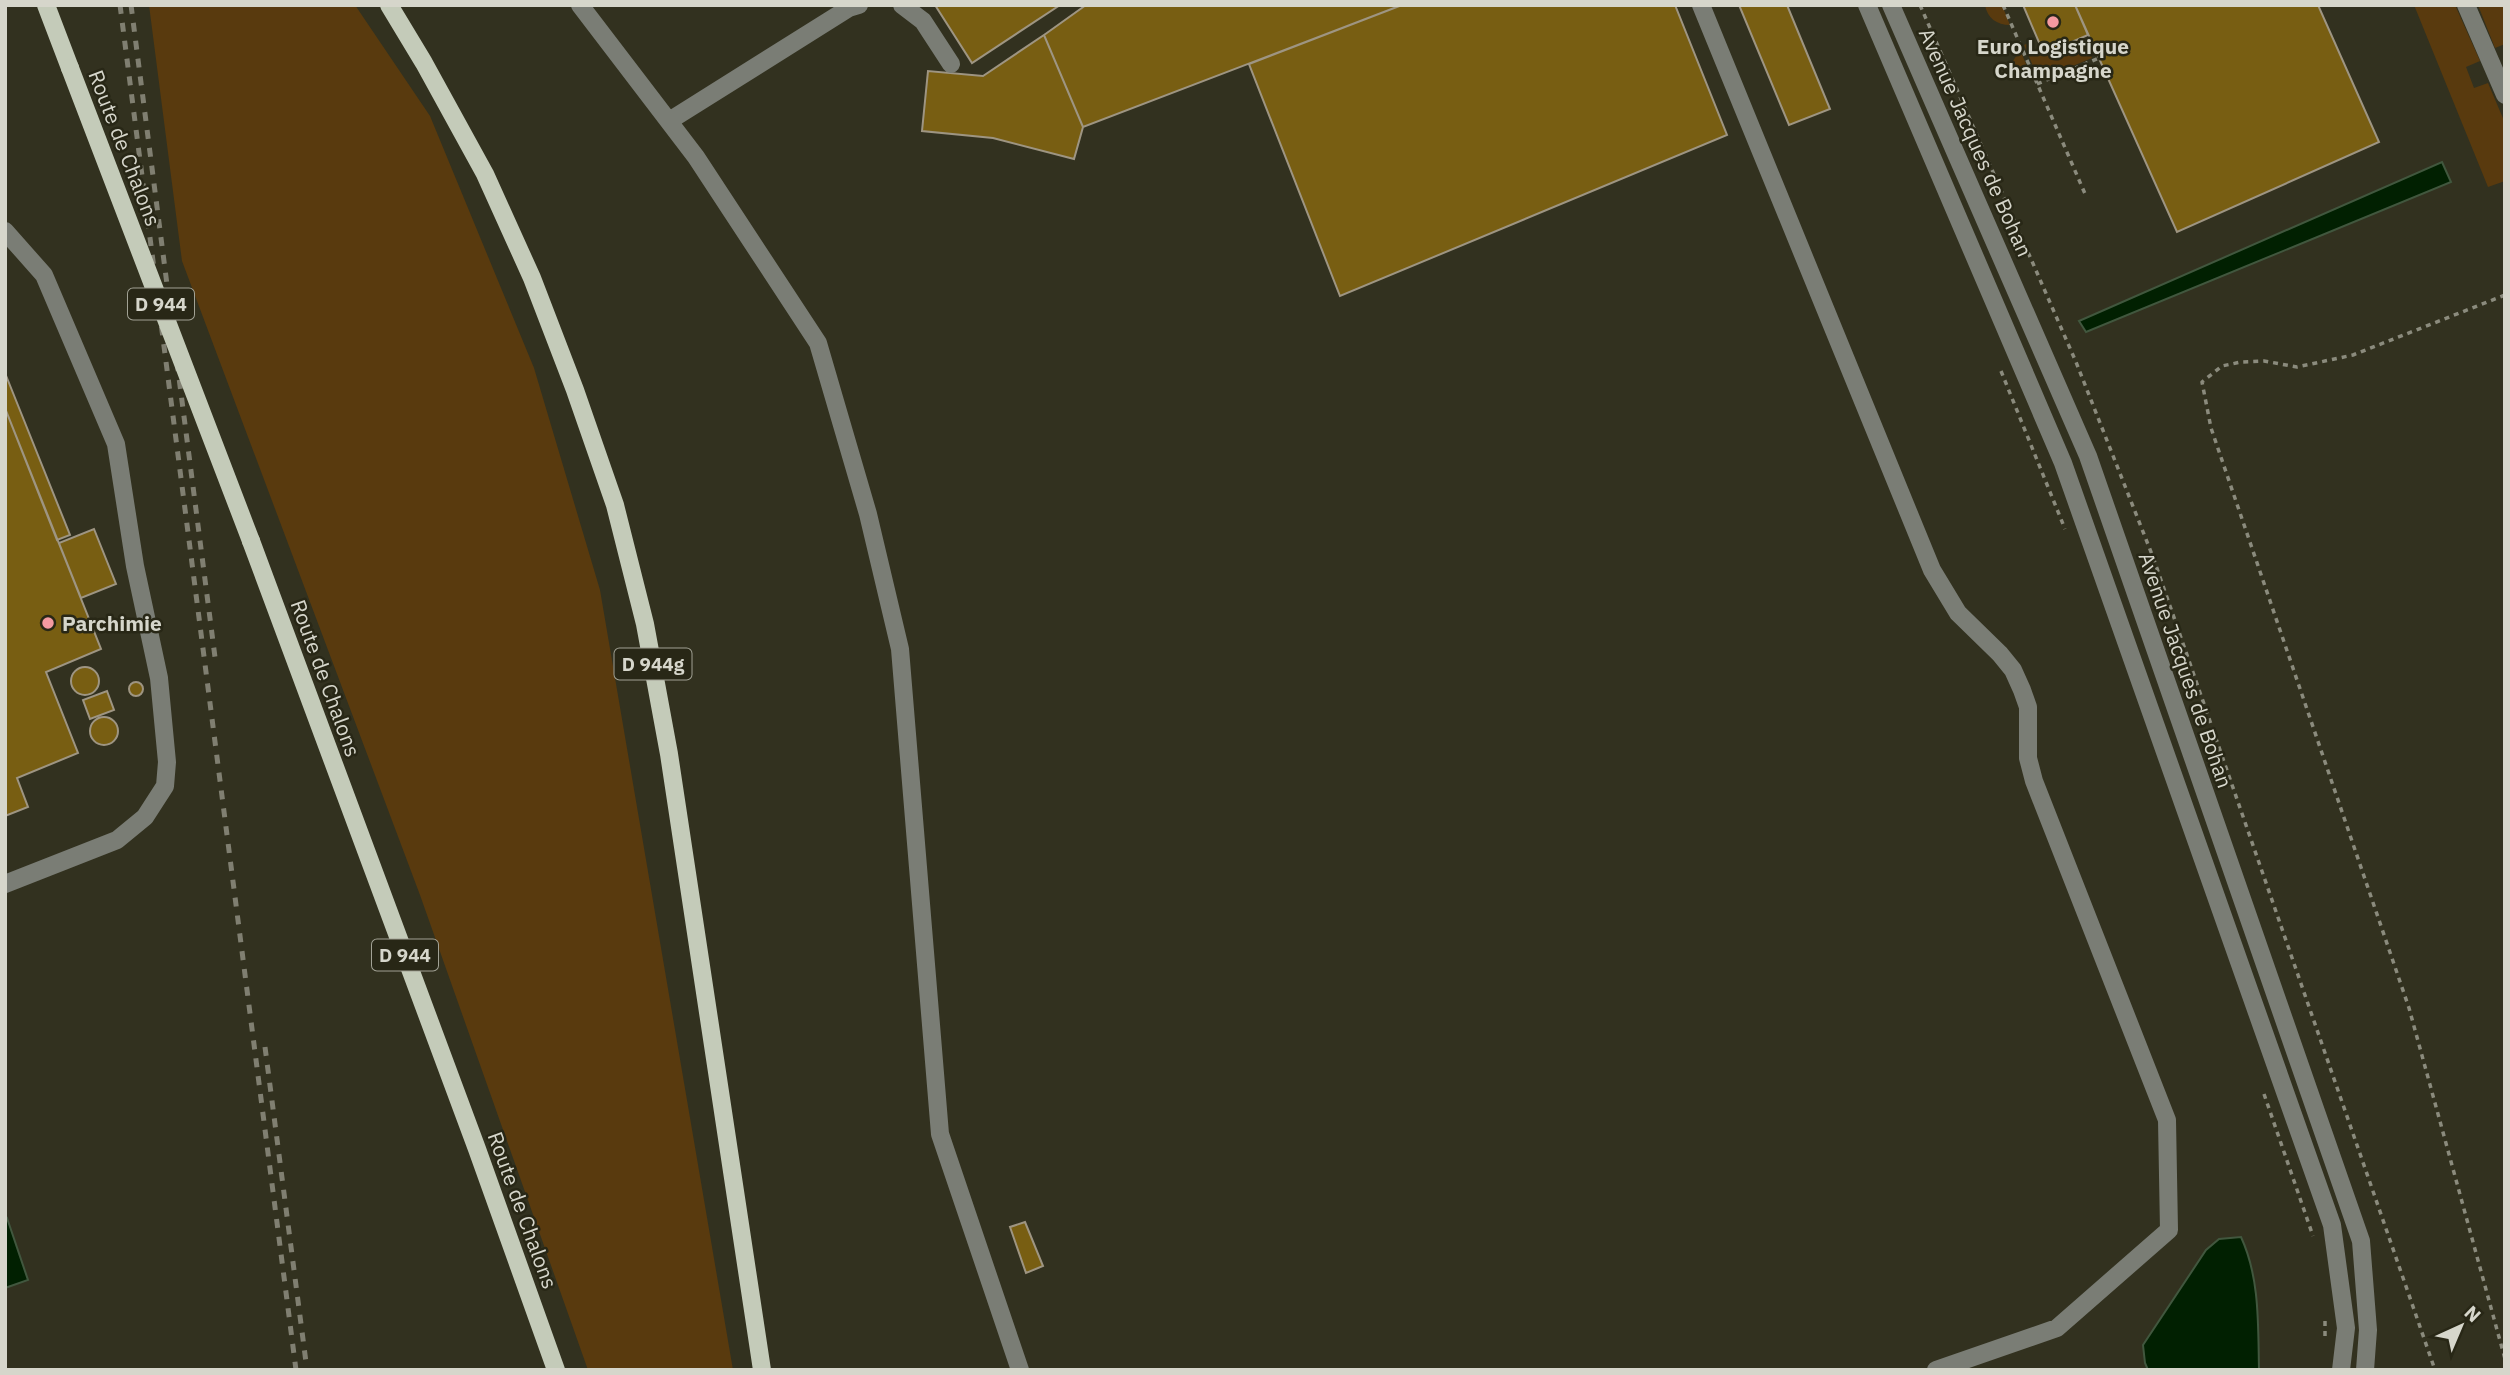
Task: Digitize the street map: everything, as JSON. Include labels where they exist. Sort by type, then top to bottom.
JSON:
[{"type":"main road","name":"Route de Chalons","points":[[46,5],[251,541],[477,1149],[556,1370]]},
{"type":"main road","name":"D 944g","points":[[389,5],[485,174],[532,278],[615,505],[645,624],[669,754],[762,1370]]},
{"type":"street","points":[[580,5],[695,157],[818,343],[864,501],[900,649],[940,1134],[1020,1370]]},
{"type":"street","points":[[669,121],[849,8],[859,5]]},
{"type":"street","points":[[902,5],[923,21],[951,64]]},
{"type":"street","points":[[1701,5],[1931,570],[1958,612],[2013,670],[2022,690],[2028,707],[2028,758],[2034,781],[2167,1120],[2169,1230],[2057,1328],[1936,1370]]},
{"type":"street","points":[[1867,5],[2063,463],[2332,1225],[2346,1328],[2341,1370]]},
{"type":"street","name":"Avenue Jacques de Bohan","points":[[1891,5],[2088,456],[2352,1215],[2361,1241],[2368,1330],[2365,1370]]},
{"type":"street","points":[[2466,5],[2505,96]]},
{"type":"street","points":[[5,231],[44,275],[116,444],[135,566],[159,677],[167,762],[165,786],[145,817],[117,840],[5,884]]},
{"type":"path","points":[[1920,5],[2076,362],[2153,557],[2435,1370]]},
{"type":"path","points":[[2003,5],[2086,196]]},
{"type":"path","points":[[2038,84],[2099,58]]},
{"type":"path","points":[[2505,295],[2353,355],[2297,367],[2264,361],[2241,362],[2221,366],[2202,382],[2211,428],[2409,1008],[2505,1359]]},
{"type":"path","points":[[2002,371],[2069,540]]},
{"type":"path","points":[[2263,1089],[2317,1246]]},
{"type":"path","points":[[2325,1313],[2325,1347]]},
{"type":"shaded area","points":[[149,5],[355,5],[430,116],[534,368],[600,590],[733,1370],[588,1370],[420,895],[182,261]]},
{"type":"shaded area","points":[[1985,5],[2002,5],[2010,25],[1993,20]]},
{"type":"shaded area","points":[[2414,5],[2455,5],[2480,61],[2466,67],[2474,88],[2488,83],[2505,123],[2505,181],[2488,187]]},
{"type":"shaded area","points":[[2478,5],[2505,5],[2505,44],[2495,48]]},
{"type":"shaded area","points":[[2083,37],[2092,58],[2039,80],[2024,45],[2028,43],[2034,56]]},
{"type":"shaded area","points":[[2020,50],[2033,80],[2021,79],[2011,70],[2011,64]]},
{"type":"shaded area","points":[[2442,162],[2451,182],[2086,332],[2079,321]]},
{"type":"shaded area","points":[[7,1218],[28,1280],[5,1288],[5,1219]]},
{"type":"shaded area","points":[[2241,1237],[2255,1285],[2259,1370],[2148,1370],[2143,1345],[2206,1250],[2219,1239]]},
{"type":"building","points":[[935,5],[1060,5],[972,63]]},
{"type":"building","points":[[1086,5],[1402,5],[1083,127],[1044,35]]},
{"type":"building","points":[[1402,5],[1675,5],[1727,135],[1340,296],[1249,64]]},
{"type":"building","points":[[1739,5],[1787,5],[1830,109],[1789,125]]},
{"type":"building","points":[[2023,5],[2075,5],[2088,35],[2044,54]]},
{"type":"building","points":[[2075,5],[2318,5],[2379,142],[2177,232]]},
{"type":"building","points":[[1044,35],[1083,127],[1074,159],[993,138],[922,131],[928,71],[983,76]]},
{"type":"building","points":[[5,373],[70,535],[57,540],[5,408]]},
{"type":"building","name":"Parchimie","points":[[5,408],[101,649],[46,672],[78,753],[17,778],[28,807],[5,816]]},
{"type":"building","points":[[94,529],[116,584],[81,598],[59,543]]},
{"type":"building","points":[[85,667],[95,671],[99,681],[95,691],[85,695],[75,691],[71,681],[75,671]]},
{"type":"building","points":[[136,682],[141,684],[141,694],[136,696],[131,694],[129,689],[131,684]]},
{"type":"building","points":[[107,691],[114,710],[90,719],[83,700]]},
{"type":"building","points":[[104,717],[114,721],[118,731],[114,741],[104,745],[94,741],[90,731],[94,721]]},
{"type":"building","points":[[1025,1222],[1043,1266],[1026,1273],[1010,1227]]},
{"type":"railway","points":[[120,5],[296,1370]]},
{"type":"railway","points":[[131,5],[216,665]]},
{"type":"railway","points":[[265,1047],[307,1370]]},
{"type":"place","name":"Euro Logistique Champagne","points":[[2053,22]]},
{"type":"place","name":"Parchimie","points":[[48,623]]}]
